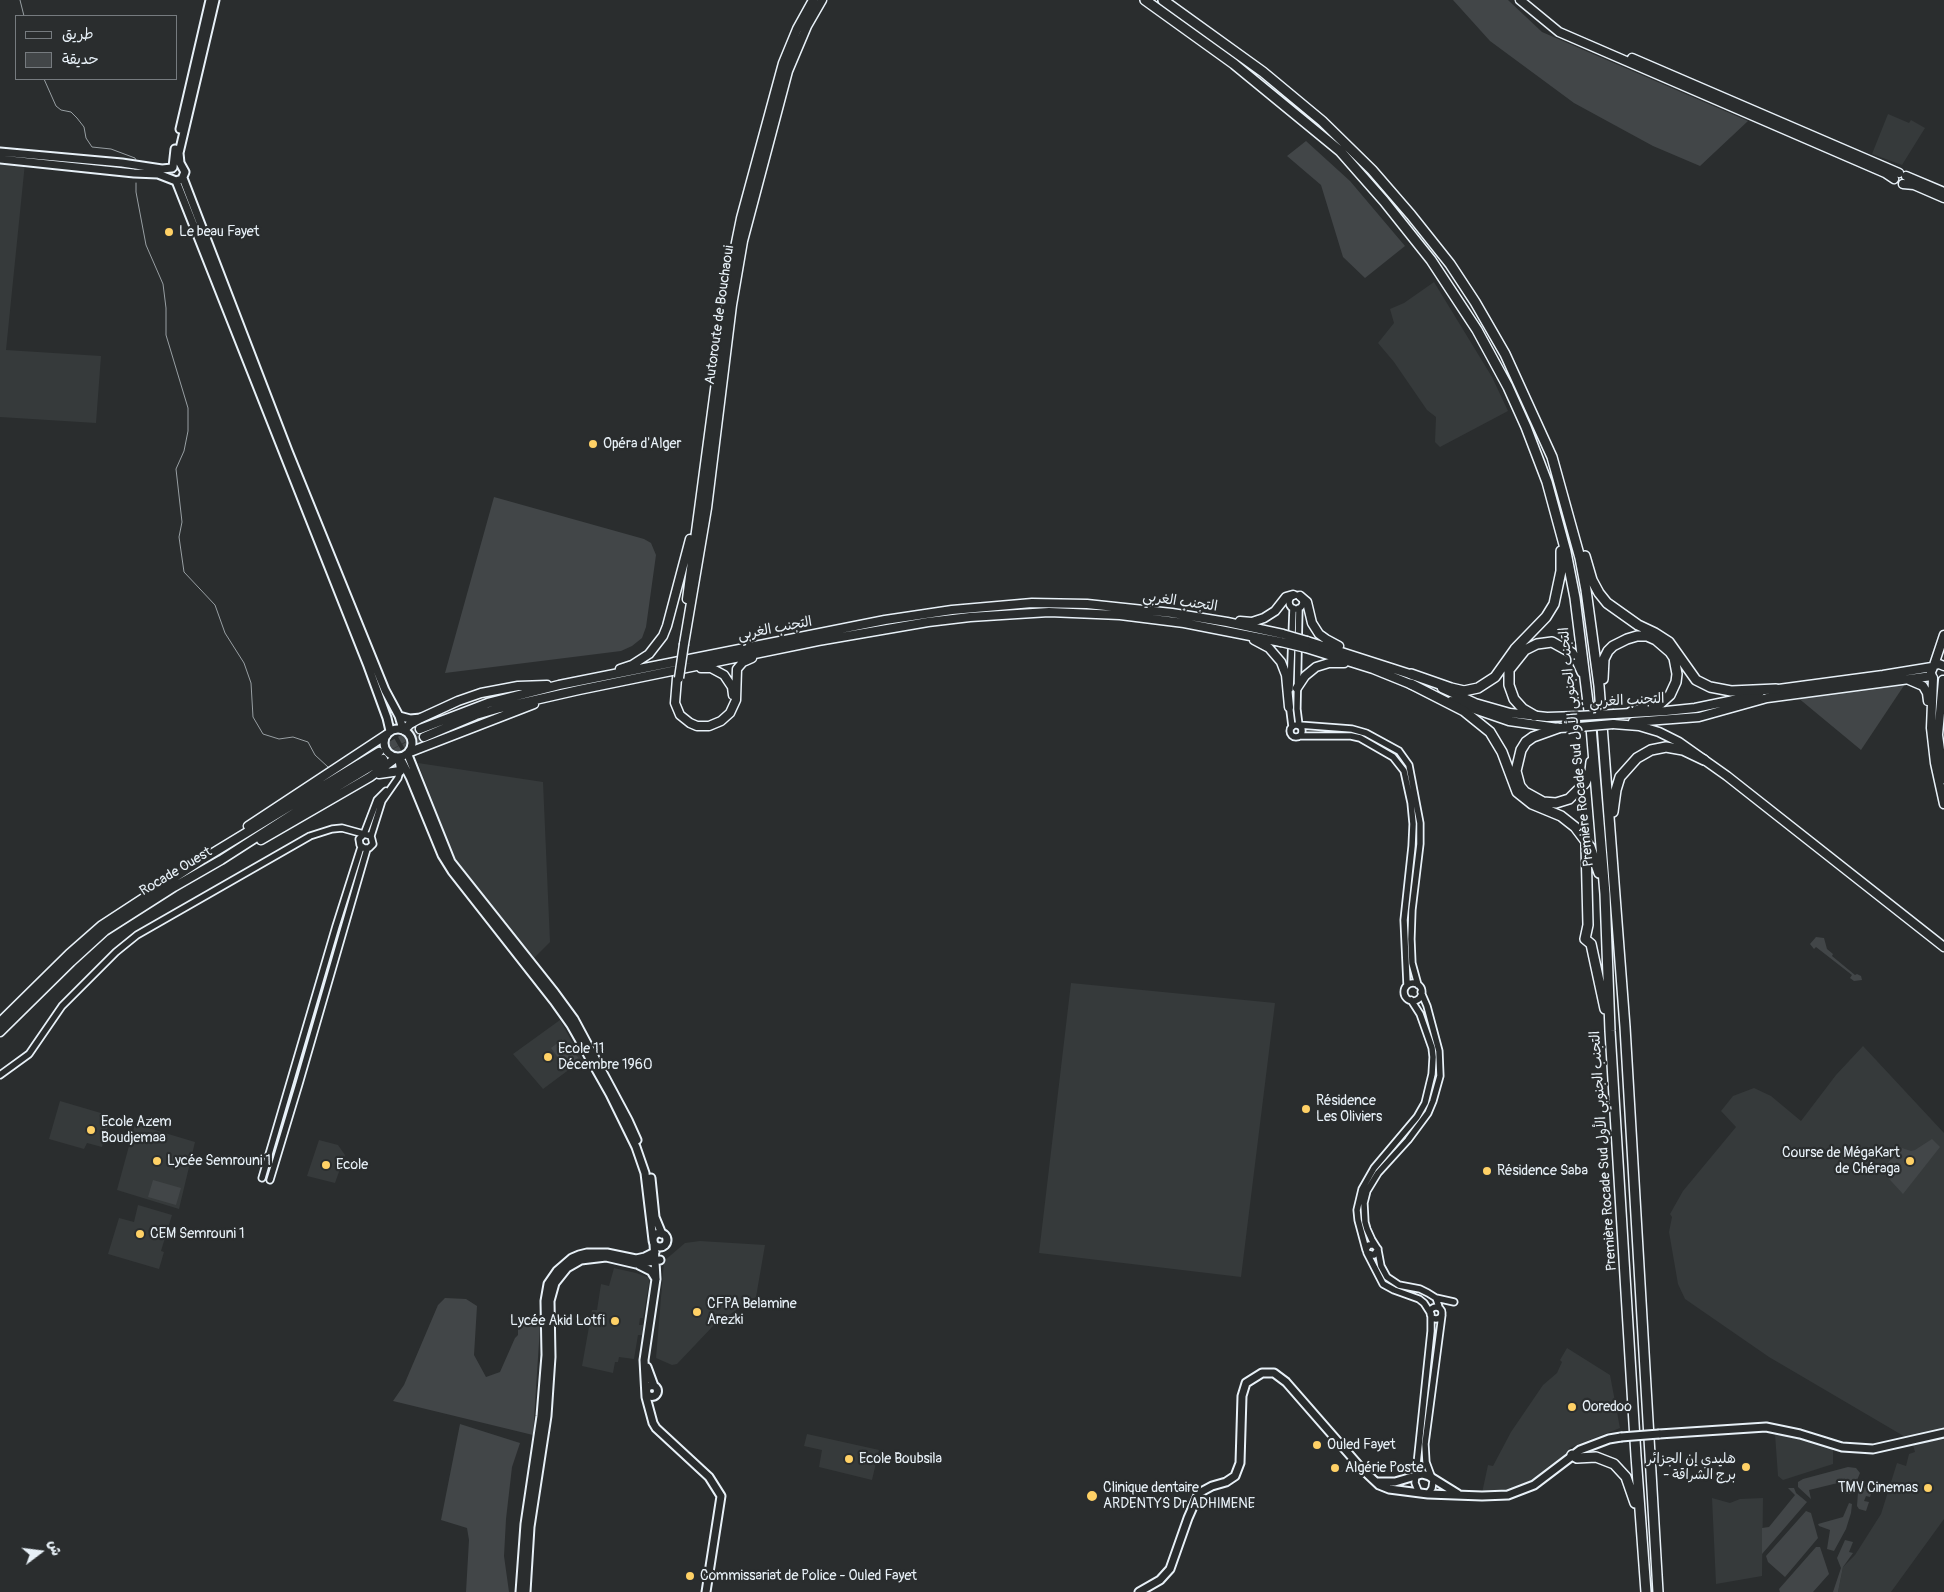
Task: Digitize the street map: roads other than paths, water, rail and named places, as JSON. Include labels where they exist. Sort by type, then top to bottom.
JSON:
[{"type":"highway","name":"Autoroute de Bouchaoui","points":[[682,644],[701,486],[732,262],[741,218],[783,63],[797,29],[813,0]]},
{"type":"highway","name":"Autoroute de Bouchaoui","points":[[682,644],[707,508],[732,305],[743,241],[788,71],[807,26],[822,0]]},
{"type":"highway","points":[[1138,0],[1156,7]]},
{"type":"highway","name":"Première Rocade Sud التجنب الجنوبي الأول","points":[[1145,0],[1234,64],[1340,151],[1384,201],[1418,242],[1465,311],[1508,387],[1548,482],[1575,598],[1591,726],[1605,894],[1610,1031],[1640,1523],[1646,1592]]},
{"type":"highway","name":"Première Rocade Sud التجنب الجنوبي الأول","points":[[1163,0],[1263,72],[1322,121],[1372,170],[1411,215],[1450,264],[1475,302],[1513,371],[1552,457],[1570,520],[1586,590],[1599,686],[1616,895],[1658,1592]]},
{"type":"highway","points":[[1520,0],[1560,32],[1885,173],[1944,192]]},
{"type":"highway","points":[[1528,0],[1548,19],[1574,34],[1759,111],[1901,178],[1914,186],[1944,198]]},
{"type":"highway","points":[[1552,457],[1592,580],[1607,603],[1638,625],[1655,632],[1669,642],[1691,674],[1703,684],[1731,691],[1776,689]]},
{"type":"highway","points":[[581,680],[632,665],[648,654],[663,636],[678,587],[701,486]]},
{"type":"highway","points":[[1410,674],[1451,688],[1472,690],[1486,684],[1502,670],[1515,649],[1546,617],[1554,604],[1562,557],[1557,521]]},
{"type":"highway","points":[[1216,620],[1229,619],[1252,622],[1260,620],[1272,614],[1286,597],[1297,596],[1307,602],[1312,623],[1322,637],[1368,659]]},
{"type":"highway","name":"التجنب الغربي","points":[[1282,638],[1241,634],[1162,620],[1085,612],[1049,612],[970,617],[928,622],[798,645],[676,675],[523,702],[422,733],[488,703],[581,680],[885,620],[972,608],[1032,603],[1068,603],[1149,610],[1216,620],[1368,659],[1410,674],[1475,703],[1535,716],[1578,716],[1666,711],[1710,705],[1776,689],[1918,670],[1939,664],[1944,666]]},
{"type":"highway","points":[[1241,634],[1266,645],[1279,658],[1286,675],[1289,707]]},
{"type":"highway","points":[[1941,780],[1931,728],[1932,677],[1933,666],[1944,635]]},
{"type":"highway","points":[[1603,730],[1603,667],[1608,651],[1613,646],[1628,639],[1637,636],[1647,636],[1656,640],[1670,652],[1676,666],[1676,682],[1670,695],[1660,704],[1631,712]]},
{"type":"highway","points":[[1535,716],[1523,709],[1514,698],[1509,685],[1509,670],[1520,655],[1531,647],[1537,644],[1552,642],[1572,653],[1578,663],[1587,688]]},
{"type":"highway","points":[[682,644],[676,675],[675,703],[680,715],[697,726],[709,726],[721,720],[734,706],[737,694],[736,673],[740,665],[750,659],[798,645]]},
{"type":"highway","name":"التجنب الغربي","points":[[1306,644],[1509,721],[1558,728],[1699,717],[1767,698],[1907,679],[1932,677],[1937,681],[1943,679]]},
{"type":"highway","points":[[1918,670],[1929,663],[1939,648]]},
{"type":"highway","points":[[1297,688],[1308,673],[1324,664],[1338,662],[1362,666]]},
{"type":"highway","points":[[702,668],[719,671],[728,679],[732,687],[733,693],[730,706],[713,722],[701,723],[691,720],[683,712],[678,701],[676,675],[702,668]]},
{"type":"highway","points":[[1907,679],[1920,684],[1927,693],[1930,753],[1941,780]]},
{"type":"highway","points":[[1943,679],[1938,735],[1944,804]]},
{"type":"highway","points":[[1411,684],[1464,711],[1490,732],[1502,752],[1517,792],[1532,804],[1561,816],[1575,827],[1586,840],[1595,859],[1605,894]]},
{"type":"highway","points":[[403,730],[421,718],[458,701],[480,694],[518,686],[559,685]]},
{"type":"highway","points":[[409,753],[508,713],[562,694]]},
{"type":"highway","points":[[1613,724],[1639,726],[1659,732],[1679,742],[1944,947]]},
{"type":"highway","points":[[1558,728],[1539,734],[1526,742],[1519,757],[1516,770],[1520,786],[1525,792],[1537,800],[1556,803],[1563,802],[1574,795],[1588,777],[1591,760],[1591,726]]},
{"type":"highway","points":[[203,859],[263,815],[388,733]]},
{"type":"highway","points":[[1616,895],[1613,815],[1620,776],[1637,758],[1651,750],[1666,747],[1683,750],[1704,760]]},
{"type":"highway","name":"Rocade Ouest","points":[[0,1022],[92,933],[130,905],[203,859],[381,755],[221,860],[174,886],[105,931],[0,1032]]},
{"type":"highway","points":[[221,860],[260,840],[370,777],[398,758]]},
{"type":"highway","points":[[370,777],[400,770]]},
{"type":"highway","points":[[1586,840],[1588,925],[1585,939],[1591,944],[1610,1031]]},
{"type":"highway","points":[[1572,1455],[1576,1458],[1596,1457],[1614,1464],[1622,1470],[1630,1484],[1640,1523]]},
{"type":"main road","points":[[210,0],[170,174],[368,666],[388,722],[388,733],[384,744],[385,749],[392,756],[398,758],[410,777],[442,855],[452,871],[571,1025],[610,1094],[636,1147],[645,1173],[655,1252],[658,1261]]},
{"type":"main road","points":[[215,0],[179,152],[181,167],[185,172],[183,178],[296,469],[385,690],[399,716],[403,730]]},
{"type":"main road","points":[[0,152],[162,168],[181,167]]},
{"type":"main road","points":[[0,158],[158,174],[174,180],[183,178]]},
{"type":"main road","points":[[399,716],[410,719],[421,718]]},
{"type":"main road","points":[[388,733],[398,729],[411,735],[409,753],[452,862],[574,1019],[628,1120],[647,1164],[653,1190],[655,1217],[662,1234],[667,1239],[658,1261],[643,1369],[652,1417]]},
{"type":"main road","points":[[398,758],[409,753]]},
{"type":"main road","points":[[654,1242],[657,1234],[662,1234]]},
{"type":"main road","points":[[654,1242],[660,1248],[665,1246]]},
{"type":"main road","points":[[520,1592],[525,1524],[541,1416],[546,1354],[545,1301],[548,1284],[556,1271],[578,1255],[607,1252],[636,1259],[645,1258],[655,1252]]},
{"type":"main road","points":[[526,1592],[530,1527],[549,1399],[551,1357],[550,1301],[552,1291],[566,1268],[581,1260],[606,1257],[636,1264],[657,1275]]},
{"type":"main road","points":[[636,1264],[658,1261]]},
{"type":"main road","points":[[645,1352],[647,1370],[657,1391],[652,1406],[652,1423],[662,1435],[710,1477],[720,1496],[706,1592]]},
{"type":"main road","points":[[1139,1592],[1160,1580],[1170,1569],[1199,1493],[1212,1486],[1226,1482],[1235,1476],[1238,1471],[1240,1463],[1242,1396],[1246,1383],[1262,1373],[1274,1373],[1286,1382],[1375,1482],[1389,1489],[1428,1494],[1499,1496],[1518,1492],[1542,1480],[1572,1455],[1597,1442],[1621,1437],[1766,1427],[1800,1434],[1842,1447],[1873,1449],[1944,1433]]},
{"type":"main road","points":[[646,1392],[648,1386],[654,1386]]},
{"type":"main road","points":[[646,1392],[651,1396],[656,1394]]},
{"type":"main road","points":[[1375,1482],[1395,1482],[1422,1474],[1459,1495]]},
{"type":"street","points":[[1296,608],[1289,605],[1289,600],[1297,596],[1303,602],[1296,608],[1289,707],[1293,735],[1351,736],[1360,738],[1393,756],[1404,772],[1411,803],[1413,824],[1404,925],[1407,985],[1404,989],[1404,994],[1406,998],[1411,1000],[1420,1014],[1432,1048],[1433,1067],[1425,1103],[1417,1117],[1374,1168],[1362,1189],[1357,1210],[1367,1252],[1383,1284],[1394,1290],[1419,1298],[1436,1319],[1442,1315]]},
{"type":"street","points":[[1296,608],[1297,713],[1302,730],[1300,736]]},
{"type":"street","points":[[1292,727],[1299,725],[1357,730],[1399,751],[1409,765],[1420,822],[1420,844],[1411,938],[1412,963],[1418,985],[1427,1006],[1439,1051],[1440,1076],[1434,1101],[1428,1113],[1408,1140],[1378,1173],[1367,1191],[1364,1203],[1365,1222],[1378,1248],[1381,1266],[1387,1277],[1399,1285],[1420,1289],[1436,1298],[1454,1302]]},
{"type":"street","points":[[270,1180],[343,934],[364,834],[377,800],[398,778],[400,770],[398,758]]},
{"type":"street","points":[[362,846],[373,844],[371,836],[382,801],[391,786]]},
{"type":"street","points":[[0,1075],[29,1054],[62,1006],[131,939],[303,839],[332,829],[342,828],[371,836]]},
{"type":"street","points":[[332,829],[350,834],[362,846]]},
{"type":"street","points":[[262,1178],[337,921],[362,846]]},
{"type":"street","points":[[337,921],[345,924]]},
{"type":"street","points":[[334,931],[343,934]]},
{"type":"street","points":[[1407,985],[1414,983],[1418,985]]},
{"type":"street","points":[[1411,1000],[1419,998],[1422,992]]},
{"type":"street","points":[[315,996],[324,998]]},
{"type":"street","points":[[312,1006],[321,1009]]},
{"type":"street","points":[[1367,1252],[1374,1256],[1378,1248]]},
{"type":"street","points":[[1428,1494],[1433,1485],[1424,1450],[1442,1315],[1442,1310],[1436,1298]]},
{"type":"street","points":[[1419,1493],[1415,1487],[1431,1315],[1434,1308],[1439,1307]]},
{"type":"waterway","points":[[20,0],[24,15]]},
{"type":"waterway","points":[[44,80],[56,106],[61,110],[71,112],[77,118],[84,127],[86,138],[92,147],[111,149],[135,158],[137,162]]},
{"type":"waterway","points":[[136,183],[146,245],[163,284],[166,308],[166,335],[188,408],[188,431],[184,451],[176,469],[182,522],[179,537],[184,572],[215,605],[225,633],[244,663],[251,683],[253,717],[263,734],[279,739],[293,737],[308,742],[315,755],[328,767]]},
{"type":"tunnel","points":[[379,752],[420,729]]},
{"type":"tunnel","points":[[383,759],[424,737]]},
{"type":"place","name":"Le beau Fayet","points":[[169,232]]},
{"type":"place","name":"Opéra d'Alger","points":[[593,444]]},
{"type":"place","name":"Ecole 11 Décembre 1960","points":[[548,1057]]},
{"type":"place","name":"Résidence Les Oliviers","points":[[1306,1109]]},
{"type":"place","name":"Ecole Azem Boudjemaa","points":[[91,1130]]},
{"type":"place","name":"Lycée Semrouni 1","points":[[157,1161]]},
{"type":"place","name":"Course de MégaKart de Chéraga","points":[[1910,1161]]},
{"type":"place","name":"Ecole","points":[[326,1165]]},
{"type":"place","name":"Résidence Saba","points":[[1487,1171]]},
{"type":"place","name":"CEM Semrouni 1","points":[[140,1234]]},
{"type":"place","name":"CFPA Belamine Arezki","points":[[697,1312]]},
{"type":"place","name":"Lycée Akid Lotfi","points":[[615,1321]]},
{"type":"place","name":"Ooredoo","points":[[1572,1407]]},
{"type":"place","name":"Ouled Fayet","points":[[1317,1445]]},
{"type":"place","name":"Ecole Boubsila","points":[[849,1459]]},
{"type":"place","name":"هليدي إن الجزائر - برج الشراقة","points":[[1746,1467]]},
{"type":"place","name":"Algérie Poste","points":[[1335,1468]]},
{"type":"place","name":"TMV Cinemas","points":[[1928,1488]]},
{"type":"place","name":"Clinique dentaire ARDENTYS Dr ADHIMENE","points":[[1092,1496]]},
{"type":"place","name":"Commissariat de Police - Ouled Fayet","points":[[690,1576]]}]
